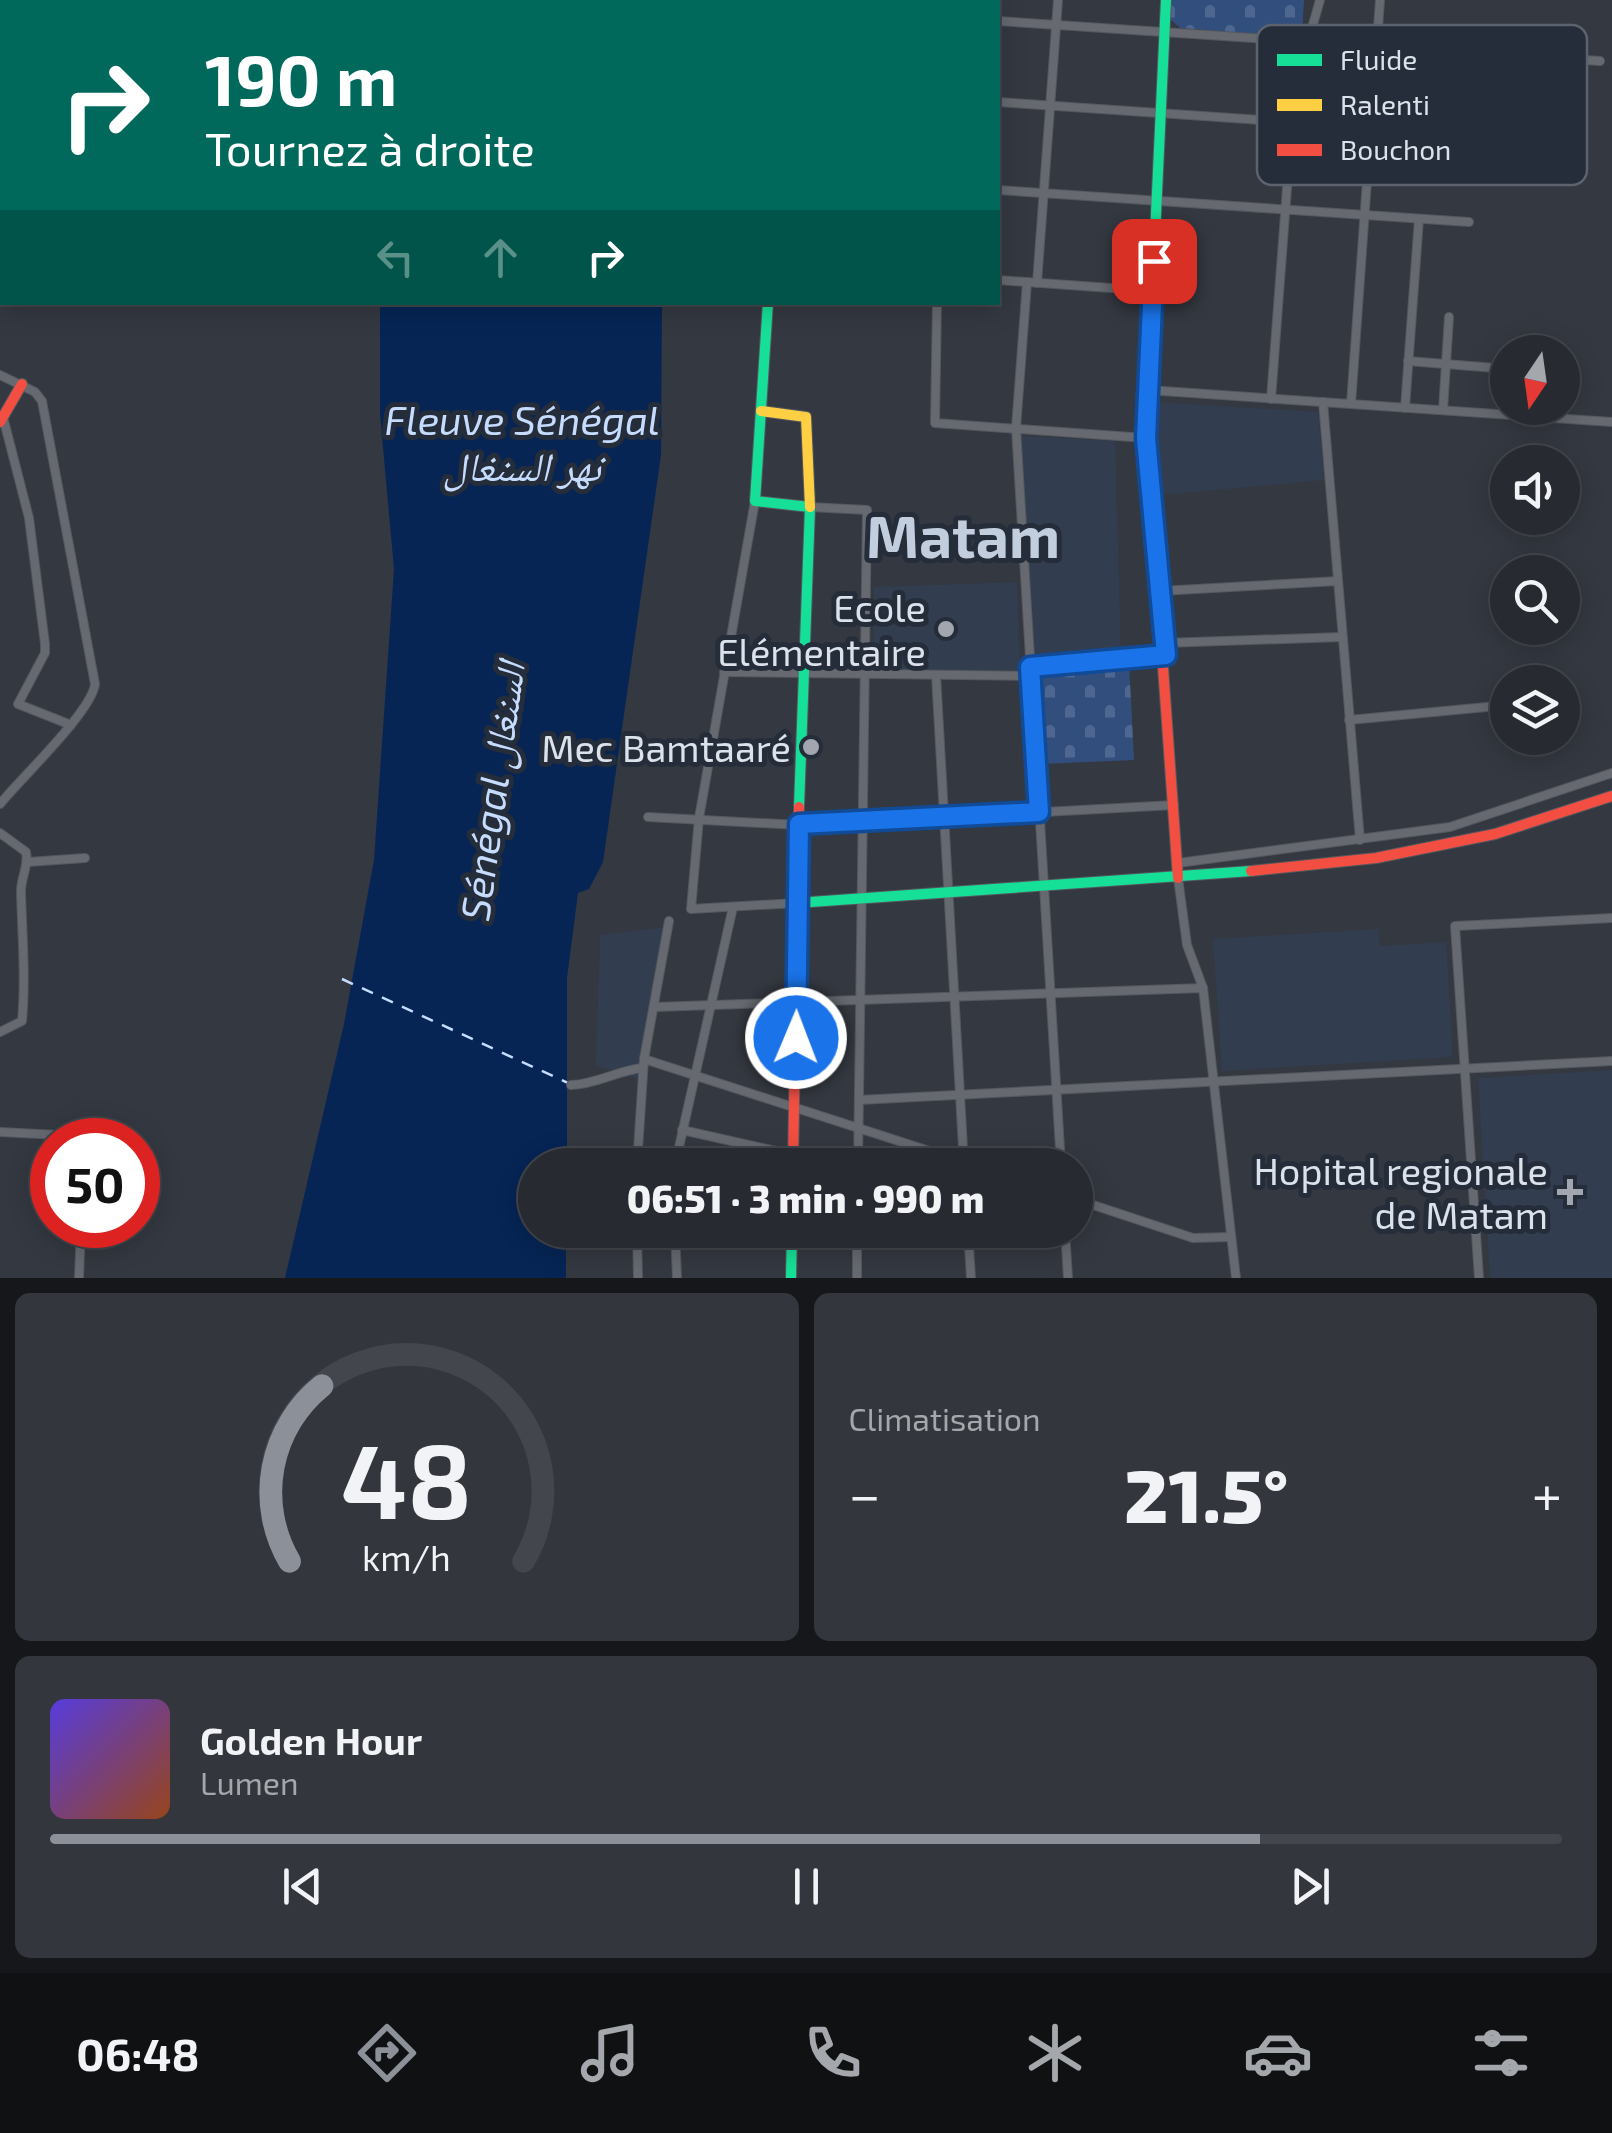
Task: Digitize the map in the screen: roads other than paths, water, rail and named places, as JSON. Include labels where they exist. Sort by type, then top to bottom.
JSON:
[{"type":"main road","points":[[1166,0],[1146,438],[1165,649],[1178,878]]},
{"type":"main road","points":[[768,305],[755,501],[810,507]]},
{"type":"main road","points":[[2,420],[22,384]]},
{"type":"main road","points":[[761,410],[806,417],[810,507],[796,903],[794,1148]]},
{"type":"main road","points":[[796,903],[1178,878],[1433,848],[1495,834],[1612,796]]},
{"type":"main road","points":[[791,1278],[792,1248]]},
{"type":"street","points":[[1038,283],[1058,0]]},
{"type":"street","points":[[1313,25],[1320,0]]},
{"type":"street","points":[[1378,25],[1380,0]]},
{"type":"street","points":[[1000,21],[1257,38]]},
{"type":"street","points":[[1587,60],[1600,61]]},
{"type":"street","points":[[1000,102],[1257,120]]},
{"type":"street","points":[[1271,399],[1288,185]]},
{"type":"street","points":[[1351,404],[1366,185]]},
{"type":"street","points":[[1000,190],[1470,222]]},
{"type":"street","points":[[1405,408],[1418,219]]},
{"type":"street","points":[[1000,280],[1153,292]]},
{"type":"street","points":[[1027,282],[1016,428],[1060,1148]]},
{"type":"street","points":[[937,305],[936,423],[1146,438]]},
{"type":"street","points":[[1443,410],[1449,317]]},
{"type":"street","points":[[1408,360],[1490,367]]},
{"type":"street","points":[[0,375],[22,384],[42,401],[95,684],[91,703],[0,804]]},
{"type":"street","points":[[1148,390],[1612,422]]},
{"type":"street","points":[[1323,402],[1360,840]]},
{"type":"street","points":[[2,420],[29,518],[46,644],[46,653],[18,704],[71,725]]},
{"type":"street","points":[[755,501],[699,818],[692,909],[796,903]]},
{"type":"street","points":[[810,507],[867,510],[858,1148]]},
{"type":"street","points":[[1160,591],[1338,581]]},
{"type":"street","points":[[724,672],[1030,672],[1165,649],[1342,637]]},
{"type":"street","points":[[936,675],[965,1148]]},
{"type":"street","points":[[1349,720],[1490,707]]},
{"type":"street","points":[[1178,863],[1431,830],[1488,816],[1612,772]]},
{"type":"street","points":[[648,817],[799,824],[1174,805]]},
{"type":"street","points":[[1431,830],[1433,848]]},
{"type":"street","points":[[0,833],[26,852],[28,862],[21,890],[26,978],[22,1020],[0,1032]]},
{"type":"street","points":[[28,862],[85,858]]},
{"type":"street","points":[[1178,878],[1184,931],[1203,988],[1236,1278]]},
{"type":"street","points":[[678,1148],[734,907]]},
{"type":"street","points":[[1479,1278],[1455,926],[1612,918]]},
{"type":"street","points":[[638,1148],[643,1064],[669,921]]},
{"type":"street","points":[[656,1007],[1203,988]]},
{"type":"street","points":[[859,1100],[1612,1061]]},
{"type":"street","points":[[571,1084],[592,1084],[614,1072],[643,1064],[696,1076],[918,1148]]},
{"type":"street","points":[[682,1130],[749,1148]]},
{"type":"street","points":[[0,1132],[30,1134]]},
{"type":"street","points":[[1093,1205],[1193,1238],[1231,1237]]},
{"type":"street","points":[[79,1278],[80,1248]]},
{"type":"street","points":[[637,1248],[638,1278]]},
{"type":"street","points":[[676,1248],[677,1278]]},
{"type":"street","points":[[857,1248],[857,1278]]},
{"type":"street","points":[[969,1248],[971,1278]]},
{"type":"street","points":[[1066,1248],[1068,1278]]},
{"type":"water","name":"Fleuve Sénégal نهر السنغال","points":[[380,305],[662,305],[661,455],[603,862],[589,889],[578,893],[567,978],[567,1148],[518,1148],[518,1248],[566,1248],[566,1278],[285,1278],[344,1024],[374,860],[394,569],[380,414]]},
{"type":"place","name":"Ecole Elémentaire","points":[[946,629]]},
{"type":"place","name":"Mec Bamtaaré","points":[[811,747]]},
{"type":"place","name":"Hopital regionale de Matam","points":[[1570,1192]]},
{"type":"district","name":"Matam","points":[[963,535]]},
{"type":"water label","name":"Sénégal السنغال","points":[[491,791]]}]
